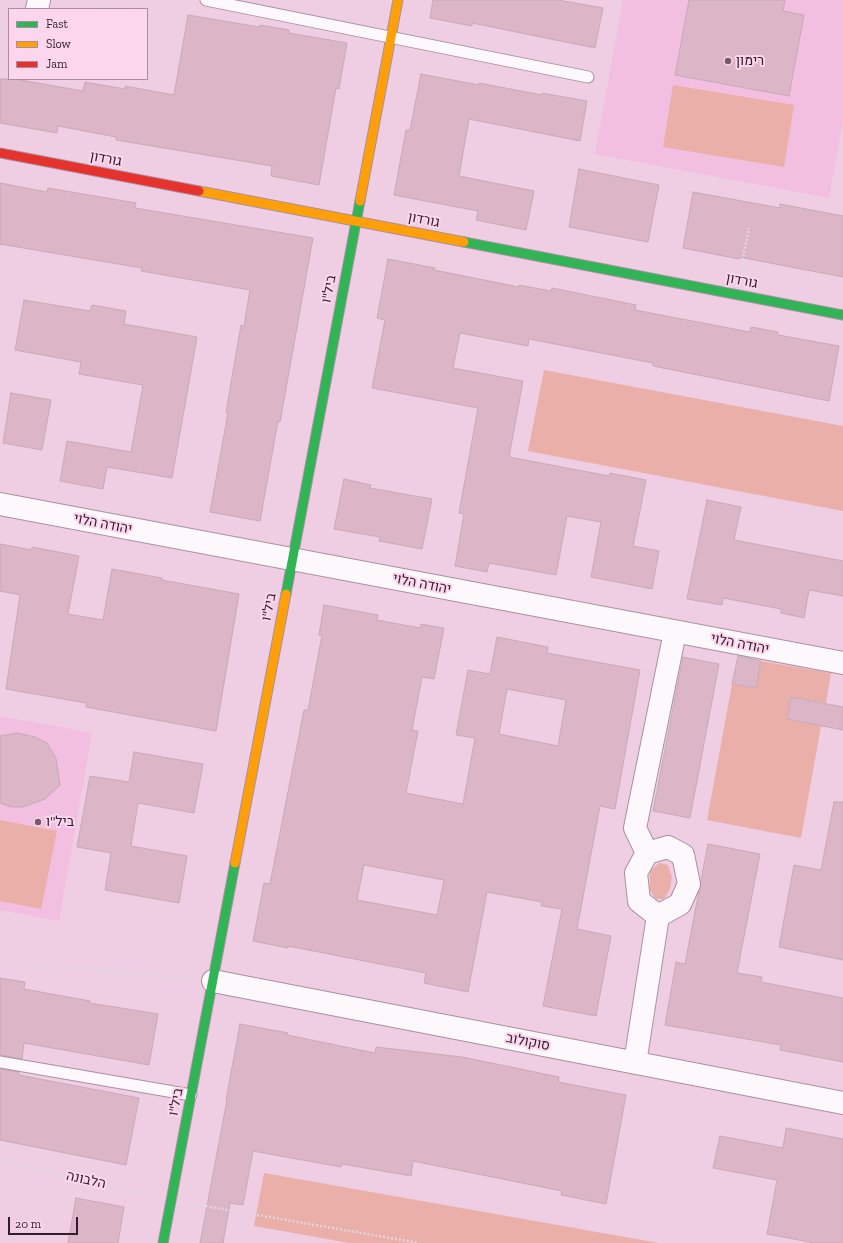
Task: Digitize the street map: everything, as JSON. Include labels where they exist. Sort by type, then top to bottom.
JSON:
[{"type":"street","name":"ביל\"ו","points":[[164,1243],[398,0]]},
{"type":"street","name":"גורדון","points":[[0,153],[843,315]]},
{"type":"street","name":"יהודה הלוי","points":[[0,504],[843,663]]},
{"type":"street","points":[[647,853],[635,828],[675,632]]},
{"type":"street","points":[[668,847],[683,856],[689,884],[680,904],[658,916],[640,901],[636,873],[647,853],[668,847]]},
{"type":"street","points":[[635,1063],[658,916]]},
{"type":"street","name":"סוקולוב","points":[[213,981],[843,1103]]},
{"type":"lane","points":[[206,0],[588,77]]},
{"type":"lane","points":[[0,1062],[191,1095]]},
{"type":"path","points":[[736,294],[749,228]]},
{"type":"path","points":[[0,962],[213,981]]},
{"type":"path","name":"הלבונה","points":[[0,1160],[172,1200],[418,1243]]},
{"type":"shaded area","name":"רימון","points":[[623,0],[843,0],[843,121],[829,198],[595,154]]},
{"type":"shaded area","points":[[673,85],[794,105],[784,167],[663,147]]},
{"type":"shaded area","points":[[544,370],[843,426],[843,511],[528,451]]},
{"type":"shaded area","points":[[761,661],[831,673],[826,703],[791,697],[787,719],[821,726],[801,838],[707,820],[732,684],[756,688]]},
{"type":"shaded area","name":"ביל\"ו","points":[[0,716],[92,733],[59,921],[0,910]]},
{"type":"shaded area","points":[[0,820],[57,831],[41,909],[0,901]]},
{"type":"shaded area","points":[[659,863],[668,865],[672,877],[670,889],[664,899],[656,899],[650,891],[650,871]]},
{"type":"shaded area","points":[[264,1173],[659,1243],[349,1243],[254,1226]]},
{"type":"building","points":[[433,0],[558,0],[603,8],[595,48],[472,23],[472,26],[430,18]]},
{"type":"building","points":[[689,0],[785,0],[783,11],[804,15],[789,96],[675,75]]},
{"type":"building","points":[[188,15],[259,27],[260,25],[289,30],[289,33],[347,43],[339,89],[336,88],[319,185],[271,176],[272,166],[116,140],[116,137],[58,126],[57,133],[0,123],[0,79],[21,80],[83,91],[85,82],[125,89],[125,86],[174,95]]},
{"type":"building","points":[[421,74],[479,85],[479,83],[542,95],[542,93],[587,101],[580,141],[469,119],[459,176],[534,191],[526,230],[476,220],[478,211],[394,195],[406,130],[410,130]]},
{"type":"building","points":[[579,169],[659,185],[648,242],[569,227]]},
{"type":"building","points":[[0,183],[47,192],[48,188],[136,203],[135,208],[313,238],[280,422],[278,421],[260,521],[210,512],[228,413],[226,412],[241,325],[244,326],[250,290],[141,271],[142,268],[0,244]]},
{"type":"building","points":[[693,192],[780,208],[780,204],[843,216],[843,277],[683,248]]},
{"type":"building","points":[[388,259],[519,287],[519,285],[551,291],[552,288],[636,305],[635,310],[750,332],[751,327],[778,332],[778,335],[839,346],[829,401],[653,366],[653,363],[529,339],[528,346],[460,333],[453,368],[523,381],[509,457],[609,476],[610,473],[646,480],[633,546],[659,551],[652,589],[591,577],[601,522],[567,516],[556,575],[489,563],[487,572],[455,566],[464,514],[459,513],[478,408],[372,388],[385,320],[377,318]]},
{"type":"building","points":[[24,300],[90,311],[92,305],[126,311],[124,324],[197,337],[172,478],[107,467],[103,489],[60,481],[67,441],[131,452],[143,385],[79,374],[81,362],[15,350]]},
{"type":"building","points":[[11,393],[51,400],[42,450],[3,443]]},
{"type":"building","points":[[344,479],[371,485],[370,488],[432,499],[422,549],[379,541],[380,537],[334,529]]},
{"type":"building","points":[[707,500],[741,507],[734,540],[843,561],[843,596],[809,590],[804,618],[781,613],[781,609],[723,598],[722,605],[687,599]]},
{"type":"building","points":[[0,544],[32,550],[32,547],[79,556],[68,614],[103,620],[112,569],[239,594],[216,731],[86,707],[86,703],[6,689],[20,595],[0,591]]},
{"type":"building","points":[[324,605],[378,615],[377,620],[420,628],[421,624],[444,628],[434,679],[422,677],[412,730],[418,731],[406,793],[463,804],[475,738],[456,735],[468,670],[490,674],[497,637],[548,647],[547,653],[640,670],[615,809],[600,806],[577,929],[611,936],[596,1016],[543,1006],[562,909],[541,906],[542,902],[487,892],[468,992],[424,983],[426,973],[288,946],[288,948],[253,941],[264,883],[270,884],[304,710],[308,710],[322,635],[319,635]],"holes":[[[507,689],[566,700],[558,746],[499,734]],[[364,865],[444,880],[437,915],[357,900]]]},
{"type":"building","points":[[738,656],[761,661],[756,688],[732,684]]},
{"type":"building","points":[[683,657],[719,664],[690,818],[653,811]]},
{"type":"building","points":[[791,697],[843,707],[843,730],[787,719]]},
{"type":"building","points":[[17,733],[35,737],[47,743],[56,758],[60,785],[45,799],[23,807],[11,807],[0,803],[0,736]]},
{"type":"building","points":[[134,752],[203,764],[194,813],[138,803],[131,846],[187,856],[179,903],[105,890],[111,853],[77,847],[90,776],[129,782]]},
{"type":"building","points":[[834,802],[843,802],[843,960],[779,947],[794,865],[821,870]]},
{"type":"building","points":[[708,844],[760,854],[737,973],[762,977],[761,982],[843,998],[843,1062],[780,1050],[781,1045],[665,1025],[676,962],[685,964]]},
{"type":"building","points":[[0,978],[25,982],[24,989],[90,1001],[90,1003],[158,1014],[149,1065],[24,1043],[22,1059],[0,1055]]},
{"type":"building","points":[[240,1024],[288,1033],[287,1035],[375,1053],[376,1047],[462,1057],[559,1077],[558,1082],[626,1095],[606,1204],[561,1195],[562,1191],[413,1161],[411,1176],[342,1164],[341,1167],[253,1151],[243,1205],[230,1203],[223,1243],[200,1243]]},
{"type":"building","points":[[0,1069],[19,1072],[19,1075],[139,1098],[126,1165],[0,1140]]},
{"type":"building","points":[[786,1128],[843,1139],[843,1243],[815,1243],[767,1234],[777,1180],[713,1168],[720,1136],[783,1148]]},
{"type":"building","points":[[76,1198],[124,1207],[118,1243],[68,1243]]},
{"type":"traffic: fast","points":[[286,594],[360,201]]},
{"type":"traffic: fast","points":[[464,242],[843,315]]},
{"type":"traffic: fast","points":[[163,1243],[235,863]]},
{"type":"traffic: slow","points":[[360,201],[398,0]]},
{"type":"traffic: slow","points":[[199,191],[464,242]]},
{"type":"traffic: slow","points":[[235,863],[286,594]]},
{"type":"traffic: jam","points":[[0,153],[199,191]]},
{"type":"place","name":"רימון","points":[[728,61]]},
{"type":"place","name":"ביל\"ו","points":[[38,822]]}]
